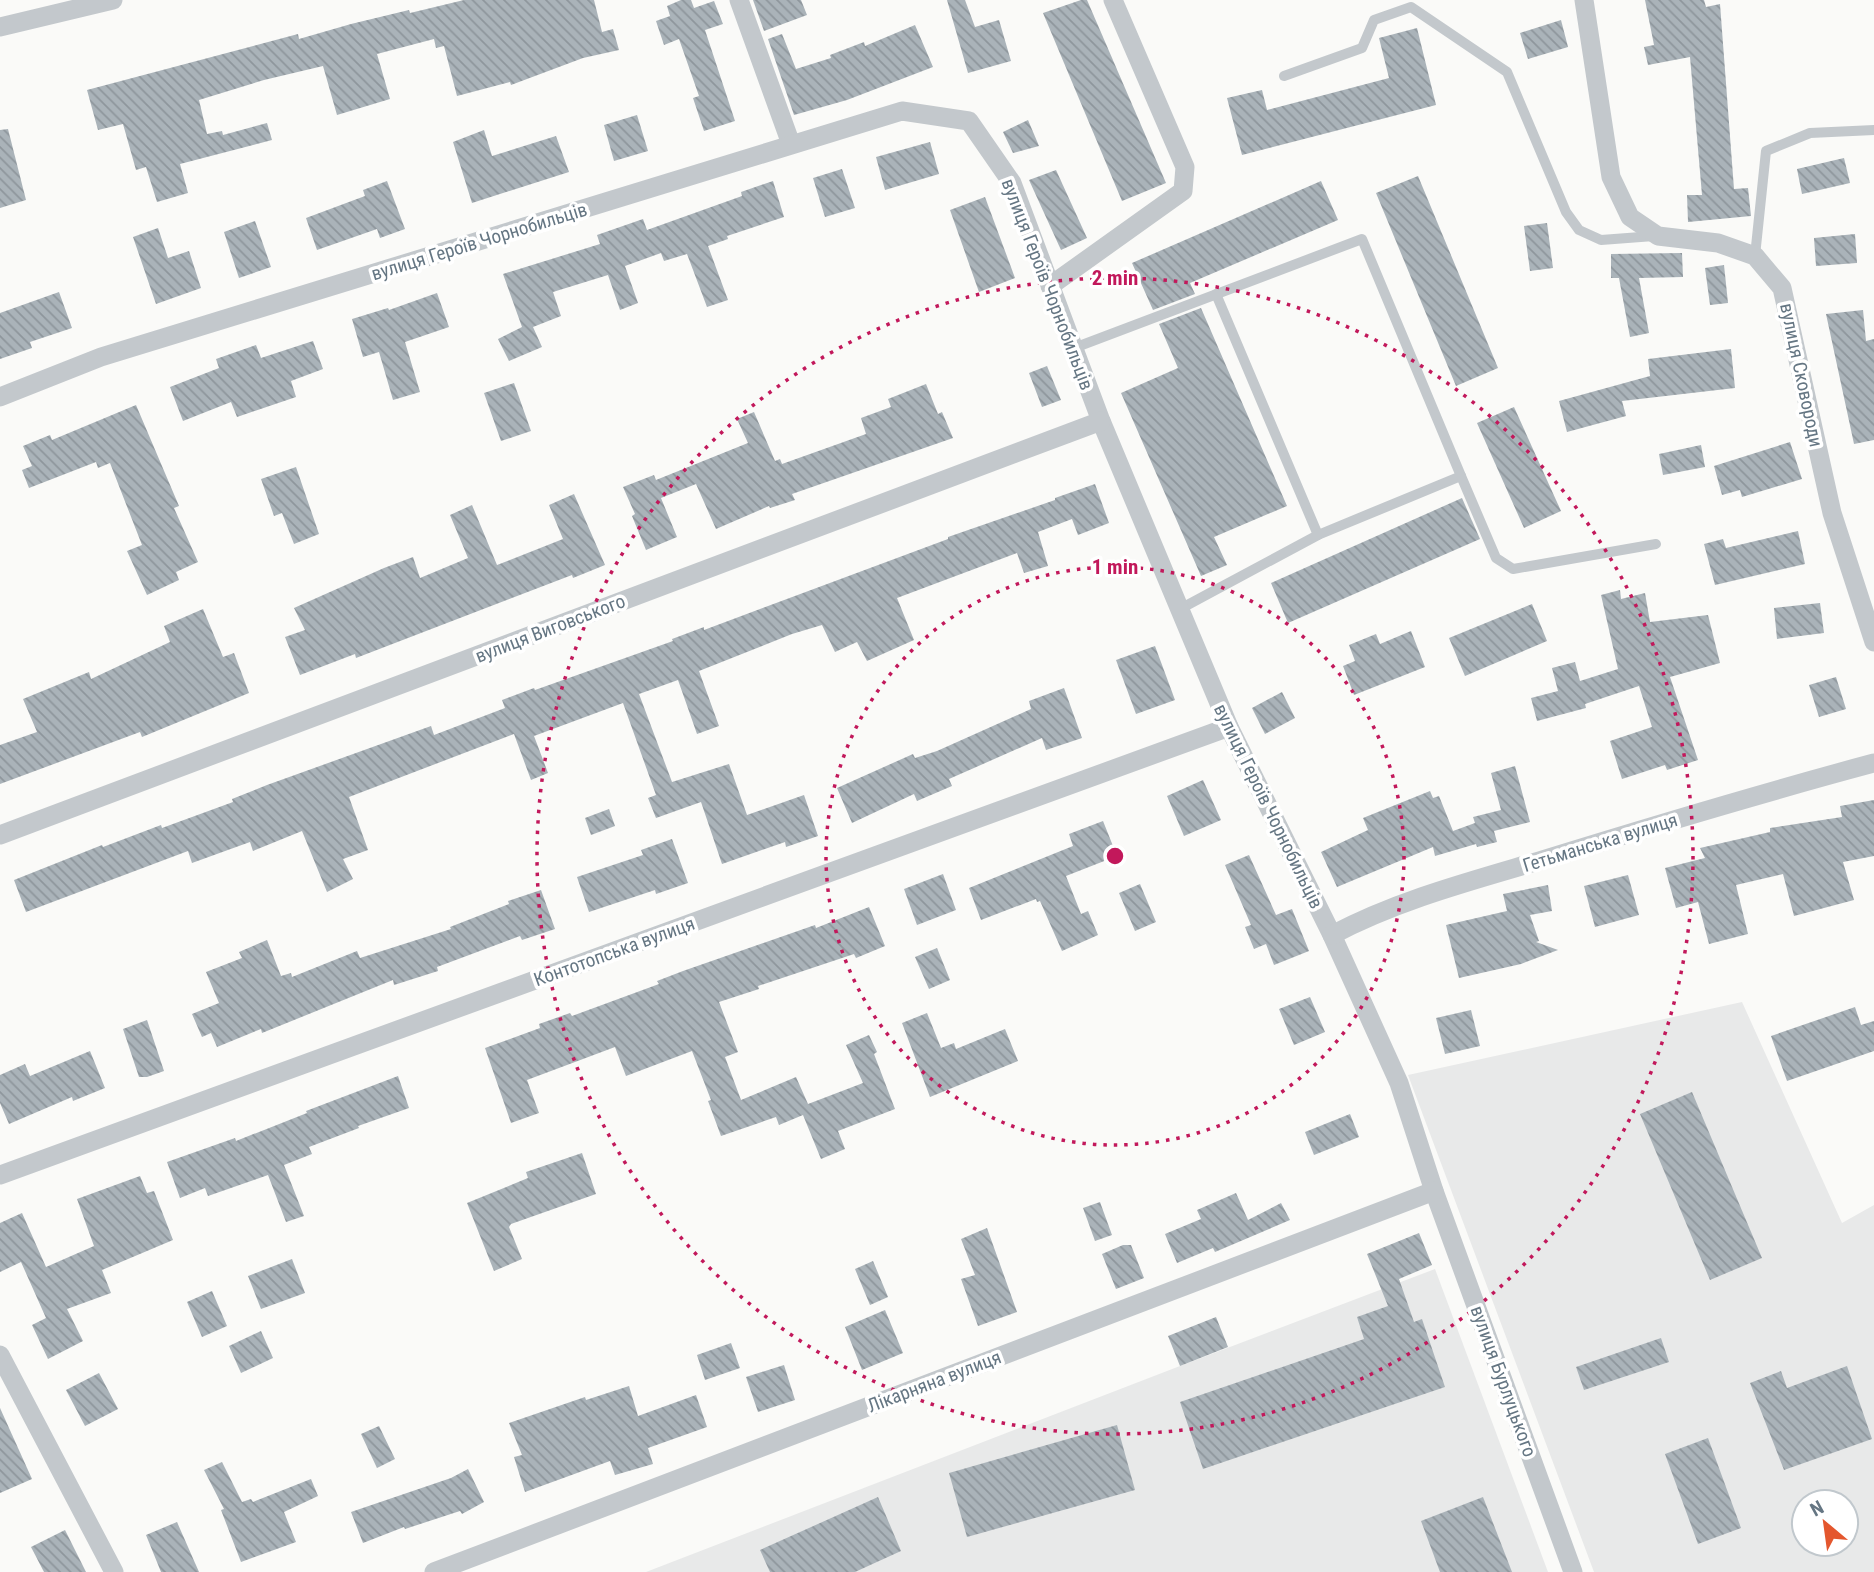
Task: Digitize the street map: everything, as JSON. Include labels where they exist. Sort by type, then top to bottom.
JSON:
[{"type":"street","points":[[0,27],[113,0]]},
{"type":"street","points":[[739,0],[791,144]]},
{"type":"street","points":[[1050,286],[1183,191],[1185,167],[1113,0]]},
{"type":"street","points":[[1584,0],[1611,177],[1630,217],[1658,236],[1717,243],[1755,256]]},
{"type":"street","name":"вулиця Героїв Чорнобильців","points":[[0,397],[101,357],[902,111],[969,121],[1012,183],[1101,421],[1229,727],[1332,934],[1399,1083],[1434,1191]]},
{"type":"street","name":"вулиця Сковороди","points":[[1755,256],[1782,288],[1832,513],[1874,642]]},
{"type":"street","name":"вулиця Виговського","points":[[0,835],[1101,421]]},
{"type":"street","name":"Контотопська вулиця","points":[[0,1175],[1229,727]]},
{"type":"street","name":"Гетьманська вулиця","points":[[1332,934],[1365,917],[1432,893],[1738,799],[1874,763]]},
{"type":"street","name":"Лікарняна вулиця","points":[[434,1572],[1434,1191]]},
{"type":"street","name":"вулиця Бурлуцького","points":[[1434,1191],[1573,1572]]},
{"type":"street","points":[[0,1355],[114,1572]]},
{"type":"lane","points":[[1284,76],[1363,48],[1374,20],[1410,7],[1507,72],[1566,212],[1579,230],[1601,240],[1658,236]]},
{"type":"lane","points":[[1755,256],[1766,151],[1810,133],[1874,130]]},
{"type":"lane","points":[[1074,348],[1362,239],[1496,558],[1513,569],[1656,544]]},
{"type":"lane","points":[[1216,294],[1318,535]]},
{"type":"lane","points":[[1180,608],[1318,535],[1461,476]]},
{"type":"shaded area","points":[[1742,1002],[1842,1223],[1874,1205],[1874,1572],[1594,1572],[1408,1075]]},
{"type":"shaded area","points":[[1435,1269],[1548,1572],[646,1572],[1180,1366]]},
{"type":"building","points":[[464,0],[594,0],[602,32],[613,29],[619,50],[583,58],[511,85],[510,82],[457,96],[444,46],[436,48],[434,39],[377,54],[390,99],[337,115],[323,66],[199,100],[207,134],[222,131],[223,135],[267,123],[272,140],[180,164],[188,193],[157,202],[146,167],[136,170],[123,124],[98,130],[87,90],[298,34],[299,39],[409,10],[410,13]]},
{"type":"building","points":[[681,0],[691,0],[694,8],[714,1],[723,24],[705,30],[735,121],[704,131],[693,98],[699,96],[679,39],[664,45],[656,21],[670,16],[667,6]]},
{"type":"building","points":[[753,0],[801,0],[807,15],[764,31]]},
{"type":"building","points":[[947,0],[965,0],[975,27],[999,20],[1011,61],[968,73]]},
{"type":"building","points":[[1087,0],[1166,183],[1122,201],[1043,13]]},
{"type":"building","points":[[1645,0],[1704,0],[1706,7],[1720,4],[1734,189],[1748,188],[1751,216],[1688,222],[1687,195],[1702,195],[1690,57],[1648,65],[1644,47],[1654,45]]},
{"type":"building","points":[[1561,20],[1568,47],[1528,59],[1520,33]]},
{"type":"building","points":[[915,25],[933,67],[847,100],[794,115],[768,39],[782,34],[796,69],[831,58],[830,55],[864,42],[865,46]]},
{"type":"building","points":[[1417,28],[1436,105],[1242,155],[1227,98],[1262,90],[1267,110],[1389,78],[1379,38]]},
{"type":"building","points":[[637,115],[648,151],[614,161],[604,125]]},
{"type":"building","points":[[1028,120],[1039,146],[1013,153],[1003,132]]},
{"type":"building","points":[[8,129],[26,200],[0,208],[0,130]]},
{"type":"building","points":[[484,130],[492,156],[556,136],[569,172],[472,203],[453,142]]},
{"type":"building","points":[[930,142],[939,174],[885,190],[876,157]]},
{"type":"building","points":[[1844,158],[1850,183],[1802,194],[1797,169]]},
{"type":"building","points":[[842,169],[855,208],[825,217],[813,178]]},
{"type":"building","points":[[1056,170],[1087,238],[1061,250],[1029,180]]},
{"type":"building","points":[[1418,176],[1498,368],[1456,386],[1376,193]]},
{"type":"building","points":[[387,181],[405,229],[380,238],[377,229],[317,250],[306,218],[365,196],[363,190]]},
{"type":"building","points":[[773,181],[784,217],[727,236],[728,239],[708,246],[728,300],[707,307],[687,254],[664,261],[661,253],[625,266],[638,303],[620,310],[608,275],[553,292],[561,316],[533,327],[542,347],[509,361],[498,339],[522,327],[503,274],[600,244],[597,235],[643,219],[647,230],[742,196],[741,192]]},
{"type":"building","points":[[1321,181],[1338,220],[1190,283],[1195,294],[1153,310],[1132,263]]},
{"type":"building","points":[[985,197],[1015,278],[979,292],[950,210]]},
{"type":"building","points":[[255,221],[271,267],[239,278],[224,232]]},
{"type":"building","points":[[1547,223],[1553,268],[1530,271],[1524,226]]},
{"type":"building","points":[[158,228],[168,258],[189,251],[201,288],[156,304],[133,237]]},
{"type":"building","points":[[1855,234],[1857,263],[1816,266],[1814,238]]},
{"type":"building","points":[[1682,253],[1683,277],[1639,278],[1649,333],[1630,337],[1619,278],[1611,278],[1611,254]]},
{"type":"building","points":[[1724,265],[1728,303],[1710,305],[1705,268]]},
{"type":"building","points":[[59,292],[72,328],[30,342],[32,348],[0,359],[0,313]]},
{"type":"building","points":[[437,293],[449,327],[405,342],[420,392],[393,400],[379,352],[363,357],[352,319],[388,308],[389,310]]},
{"type":"building","points":[[1201,308],[1287,506],[1214,537],[1227,565],[1201,576],[1121,393],[1178,368],[1159,324]]},
{"type":"building","points":[[1863,310],[1866,341],[1874,339],[1874,440],[1854,444],[1826,314]]},
{"type":"building","points":[[313,341],[323,369],[291,381],[296,397],[237,417],[231,402],[183,421],[170,387],[219,368],[216,359],[256,345],[261,358]]},
{"type":"building","points":[[1731,349],[1735,388],[1622,401],[1626,416],[1567,432],[1559,401],[1650,376],[1648,359]]},
{"type":"building","points":[[1047,366],[1061,400],[1042,407],[1029,373]]},
{"type":"building","points":[[514,383],[531,431],[501,441],[484,393]]},
{"type":"building","points":[[926,384],[938,414],[942,412],[953,438],[792,494],[795,500],[770,508],[769,506],[716,529],[696,484],[661,498],[677,537],[646,550],[623,487],[654,475],[656,480],[748,443],[737,419],[754,412],[775,461],[780,459],[782,464],[866,434],[861,418],[891,407],[888,399]]},
{"type":"building","points":[[136,405],[179,506],[174,508],[198,562],[176,572],[179,580],[147,595],[127,551],[142,545],[110,463],[98,468],[96,462],[29,488],[22,470],[32,466],[23,446],[50,435],[52,440]]},
{"type":"building","points":[[1514,407],[1561,511],[1524,528],[1477,423]]},
{"type":"building","points":[[1790,442],[1802,479],[1742,497],[1740,490],[1722,495],[1714,466]]},
{"type":"building","points":[[1701,445],[1705,467],[1663,475],[1659,454]]},
{"type":"building","points":[[296,467],[319,534],[294,544],[282,513],[274,516],[261,479]]},
{"type":"building","points":[[1095,484],[1109,523],[1078,535],[1072,519],[1038,532],[1048,566],[1024,573],[1017,553],[897,598],[914,640],[867,661],[857,642],[835,652],[822,625],[699,671],[719,726],[697,734],[678,680],[639,694],[672,782],[729,764],[747,815],[804,795],[818,836],[786,847],[785,842],[722,864],[701,802],[656,818],[648,798],[656,795],[623,703],[534,736],[548,773],[531,780],[514,734],[349,797],[368,850],[343,859],[353,879],[327,892],[302,831],[253,851],[250,842],[192,863],[188,851],[26,912],[14,880],[102,845],[103,847],[161,825],[162,828],[233,802],[232,799],[267,785],[431,726],[434,735],[505,708],[502,700],[673,641],[672,639],[704,627],[704,630]]},
{"type":"building","points":[[574,494],[605,565],[573,578],[572,575],[356,658],[355,654],[300,675],[285,637],[305,630],[294,608],[413,557],[420,578],[468,558],[450,515],[472,505],[497,565],[563,539],[549,505]]},
{"type":"building","points":[[1462,498],[1480,539],[1288,623],[1271,583]]},
{"type":"building","points":[[1798,531],[1805,564],[1715,585],[1704,544],[1723,539],[1726,548]]},
{"type":"building","points":[[1620,590],[1621,599],[1645,593],[1650,622],[1708,615],[1720,663],[1670,677],[1698,760],[1667,770],[1665,765],[1622,779],[1610,741],[1652,727],[1639,686],[1585,704],[1586,708],[1537,721],[1531,698],[1558,691],[1552,668],[1575,662],[1580,681],[1618,669],[1601,595]]},
{"type":"building","points":[[1820,603],[1824,633],[1777,639],[1774,608]]},
{"type":"building","points":[[1532,604],[1547,641],[1465,676],[1449,638]]},
{"type":"building","points":[[203,609],[223,657],[234,653],[249,693],[142,737],[140,732],[0,784],[0,745],[37,732],[23,699],[89,672],[91,679],[170,642],[164,626]]},
{"type":"building","points":[[1411,631],[1425,667],[1354,695],[1343,666],[1355,661],[1349,645],[1376,634],[1380,644]]},
{"type":"building","points":[[1155,646],[1175,700],[1136,714],[1116,660]]},
{"type":"building","points":[[1836,677],[1846,709],[1819,717],[1809,685]]},
{"type":"building","points":[[1064,688],[1082,738],[1046,750],[1042,738],[949,779],[952,786],[917,801],[914,794],[852,823],[837,788],[913,754],[915,758],[937,751],[1031,709],[1029,701]]},
{"type":"building","points":[[1282,692],[1295,718],[1265,734],[1252,708]]},
{"type":"building","points":[[1515,766],[1530,822],[1494,831],[1497,842],[1477,847],[1476,844],[1435,856],[1433,847],[1337,887],[1321,852],[1368,830],[1363,818],[1430,791],[1433,798],[1439,796],[1453,831],[1475,823],[1473,817],[1501,810],[1491,773]]},
{"type":"building","points":[[1203,780],[1221,820],[1184,836],[1167,796]]},
{"type":"building","points":[[1874,800],[1874,856],[1843,862],[1854,900],[1794,916],[1783,874],[1736,885],[1748,934],[1709,944],[1698,902],[1676,908],[1665,868],[1705,858],[1700,848],[1770,832],[1770,828],[1842,817],[1840,806]]},
{"type":"building","points":[[609,809],[615,826],[591,835],[585,818]]},
{"type":"building","points":[[1103,821],[1117,856],[1066,876],[1081,914],[1088,911],[1098,935],[1062,951],[1040,901],[1037,902],[1036,899],[981,920],[969,888],[1073,846],[1069,834]]},
{"type":"building","points":[[672,839],[688,883],[656,894],[655,890],[589,912],[577,877],[643,855],[641,850]]},
{"type":"building","points":[[1249,855],[1276,915],[1292,909],[1309,951],[1274,965],[1266,944],[1254,949],[1245,927],[1251,925],[1225,865]]},
{"type":"building","points":[[943,874],[956,910],[917,925],[904,889]]},
{"type":"building","points":[[1628,875],[1639,915],[1595,927],[1584,886]]},
{"type":"building","points":[[1140,884],[1156,922],[1135,931],[1119,893]]},
{"type":"building","points":[[1548,885],[1552,911],[1530,915],[1539,941],[1536,942],[1558,950],[1521,964],[1459,978],[1446,925],[1507,911],[1503,894]]},
{"type":"building","points":[[541,890],[555,929],[522,940],[520,936],[437,967],[438,971],[394,985],[393,980],[262,1033],[261,1029],[217,1047],[211,1033],[202,1037],[192,1014],[219,1003],[206,972],[242,958],[239,952],[267,940],[281,976],[291,973],[292,977],[357,951],[360,958],[451,929],[450,927],[509,904],[508,901]]},
{"type":"building","points":[[869,907],[885,946],[856,958],[854,954],[758,986],[759,989],[719,1002],[738,1052],[725,1057],[741,1100],[796,1077],[808,1104],[863,1083],[846,1045],[869,1035],[895,1109],[838,1131],[845,1149],[821,1159],[803,1115],[779,1125],[776,1117],[721,1136],[708,1101],[711,1100],[692,1051],[626,1076],[615,1047],[527,1080],[539,1113],[511,1123],[485,1048],[540,1028],[539,1024],[570,1013],[572,1016],[659,984],[657,981],[683,971],[815,925],[816,928]]},
{"type":"building","points":[[937,948],[950,980],[929,989],[915,957]]},
{"type":"building","points":[[1310,997],[1325,1032],[1294,1045],[1279,1009]]},
{"type":"building","points":[[1855,1007],[1861,1025],[1874,1021],[1874,1051],[1787,1081],[1771,1036]]},
{"type":"building","points":[[1471,1010],[1480,1046],[1445,1054],[1436,1018]]},
{"type":"building","points":[[927,1013],[941,1048],[954,1043],[956,1049],[1005,1029],[1018,1061],[930,1097],[902,1023]]},
{"type":"building","points":[[147,1020],[164,1071],[139,1077],[123,1029]]},
{"type":"building","points":[[90,1051],[105,1088],[73,1101],[72,1097],[9,1124],[0,1103],[0,1075],[25,1064],[30,1076]]},
{"type":"building","points":[[398,1076],[409,1108],[309,1147],[312,1154],[284,1165],[304,1216],[286,1222],[268,1175],[208,1196],[205,1188],[180,1198],[167,1162],[235,1138],[236,1141]]},
{"type":"building","points":[[1692,1092],[1762,1258],[1710,1280],[1640,1114]]},
{"type":"building","points":[[1350,1114],[1359,1137],[1314,1155],[1305,1132]]},
{"type":"building","points":[[582,1153],[596,1194],[511,1224],[509,1227],[522,1259],[494,1271],[467,1203],[528,1178],[526,1172]]},
{"type":"building","points":[[140,1176],[147,1193],[154,1191],[173,1240],[102,1270],[111,1293],[67,1309],[83,1341],[48,1359],[32,1325],[46,1318],[21,1262],[0,1272],[0,1223],[22,1213],[46,1267],[94,1246],[77,1199]]},
{"type":"building","points":[[1236,1193],[1248,1220],[1281,1203],[1290,1220],[1215,1252],[1213,1248],[1177,1263],[1165,1234],[1201,1219],[1197,1210]]},
{"type":"building","points":[[1100,1202],[1112,1235],[1095,1241],[1083,1208]]},
{"type":"building","points":[[987,1228],[1017,1312],[978,1326],[961,1279],[975,1275],[961,1239]]},
{"type":"building","points":[[1419,1233],[1432,1265],[1399,1279],[1414,1322],[1422,1319],[1445,1387],[1203,1469],[1180,1402],[1364,1339],[1357,1317],[1388,1306],[1367,1254]]},
{"type":"building","points":[[1123,1245],[1131,1245],[1144,1278],[1116,1289],[1102,1254]]},
{"type":"building","points":[[292,1259],[305,1293],[261,1309],[248,1276]]},
{"type":"building","points":[[873,1261],[888,1297],[870,1305],[855,1269]]},
{"type":"building","points":[[212,1291],[227,1326],[202,1337],[187,1302]]},
{"type":"building","points":[[885,1310],[903,1353],[862,1370],[845,1327]]},
{"type":"building","points":[[1216,1317],[1228,1347],[1180,1366],[1168,1336]]},
{"type":"building","points":[[261,1331],[273,1358],[241,1373],[229,1346]]},
{"type":"building","points":[[1661,1338],[1669,1362],[1584,1390],[1576,1367]]},
{"type":"building","points":[[731,1343],[740,1368],[705,1380],[697,1355]]},
{"type":"building","points":[[784,1365],[795,1400],[758,1412],[746,1377]]},
{"type":"building","points":[[1847,1366],[1872,1439],[1784,1470],[1750,1383],[1781,1371],[1787,1388]]},
{"type":"building","points":[[99,1373],[118,1409],[85,1426],[66,1390]]},
{"type":"building","points":[[629,1386],[638,1416],[696,1395],[707,1427],[648,1448],[653,1464],[615,1475],[610,1461],[525,1492],[514,1457],[522,1455],[509,1423],[585,1397],[586,1400]]},
{"type":"building","points":[[0,1408],[32,1479],[0,1493]]},
{"type":"building","points":[[1117,1425],[1135,1490],[967,1537],[949,1473]]},
{"type":"building","points":[[379,1426],[395,1459],[377,1468],[361,1434]]},
{"type":"building","points":[[1708,1438],[1741,1528],[1698,1544],[1665,1454]]},
{"type":"building","points":[[222,1462],[242,1502],[251,1499],[253,1502],[311,1479],[318,1496],[284,1512],[296,1542],[241,1562],[221,1510],[224,1509],[204,1470]]},
{"type":"building","points":[[468,1469],[484,1502],[462,1514],[460,1511],[405,1529],[404,1527],[363,1543],[351,1512],[451,1478]]},
{"type":"building","points":[[878,1497],[901,1551],[855,1572],[770,1572],[760,1550]]},
{"type":"building","points":[[1483,1497],[1512,1572],[1440,1572],[1421,1521]]},
{"type":"building","points":[[177,1522],[199,1572],[161,1572],[146,1535]]},
{"type":"building","points":[[65,1530],[86,1572],[44,1572],[31,1547]]}]
